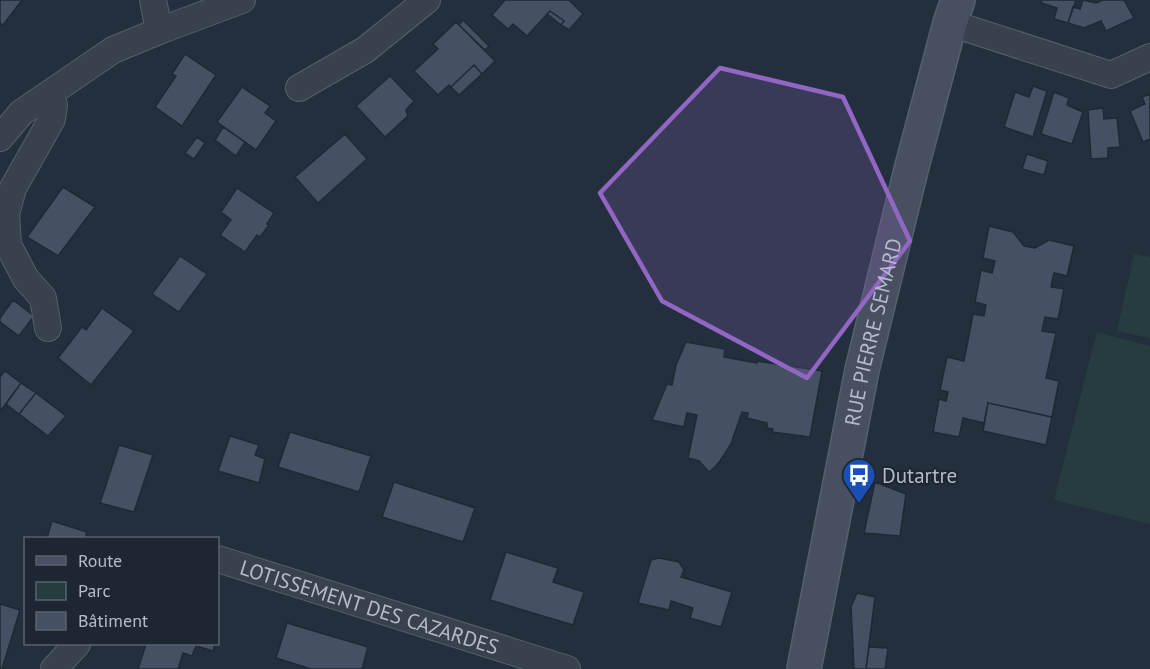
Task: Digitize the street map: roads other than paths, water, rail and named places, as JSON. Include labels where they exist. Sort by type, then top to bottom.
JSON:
[{"type":"main road","name":"RUE PIERRE SEMARD","points":[[804,669],[862,370],[911,170],[954,11]]},
{"type":"street","points":[[153,0],[159,31]]},
{"type":"street","points":[[0,138],[21,113],[113,50],[243,0]]},
{"type":"street","points":[[299,87],[365,50],[427,0]]},
{"type":"street","points":[[954,11],[1112,75],[1150,57]]},
{"type":"street","points":[[48,328],[43,298],[26,279],[8,245],[6,214],[13,188],[52,119],[54,105],[49,94]]},
{"type":"street","name":"LOTISSEMENT DES CAZARDES","points":[[219,559],[520,662],[567,669]]},
{"type":"street","points":[[54,669],[76,645]]},
{"type":"place","name":"Dutartre","points":[[859,504]]}]
